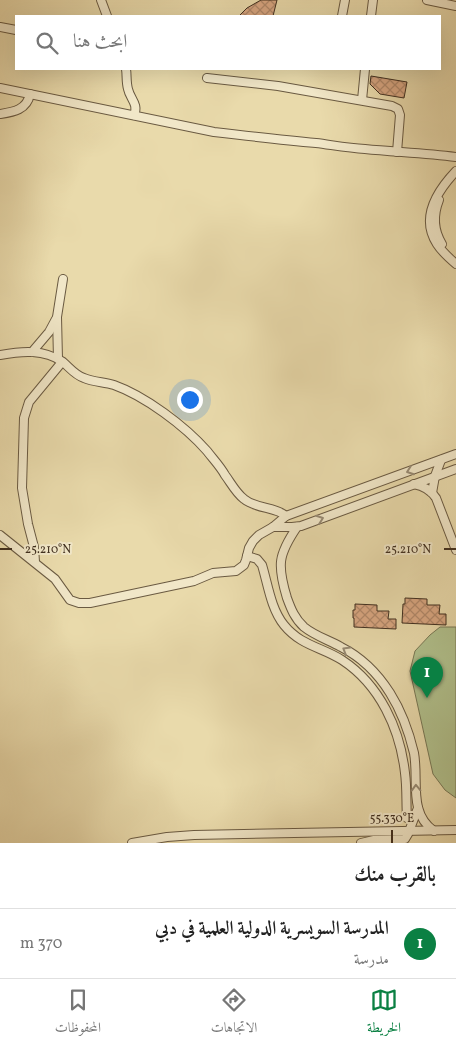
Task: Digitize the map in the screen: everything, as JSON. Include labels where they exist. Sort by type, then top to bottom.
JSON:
[{"type":"street","points":[[101,0],[107,15]]},
{"type":"street","points":[[342,15],[345,0]]},
{"type":"street","points":[[371,15],[373,0]]},
{"type":"street","points":[[427,0],[456,6]]},
{"type":"street","points":[[0,28],[15,30]]},
{"type":"street","points":[[126,70],[129,93],[136,106],[134,115]]},
{"type":"street","points":[[362,100],[365,70]]},
{"type":"street","points":[[207,78],[278,86],[392,106],[398,109],[400,115],[397,152]]},
{"type":"street","points":[[0,88],[214,132],[353,148],[428,153],[456,157]]},
{"type":"street","points":[[0,114],[24,107],[28,102],[30,94]]},
{"type":"street","points":[[456,171],[436,196],[430,216],[431,230],[436,244],[456,264]]},
{"type":"street","points":[[456,175],[440,198],[436,210],[435,223],[441,242],[448,252],[456,258]]},
{"type":"street","points":[[34,562],[34,547],[22,488],[24,418],[29,402],[60,361],[57,317],[63,279]]},
{"type":"street","points":[[32,352],[49,332],[57,317]]},
{"type":"street","points":[[0,354],[32,352],[44,354],[60,361],[80,376],[128,392],[154,407],[190,434],[214,459],[236,492],[244,500],[262,508],[280,512],[286,516]]},
{"type":"street","points":[[0,535],[55,579],[70,600],[84,604],[194,581],[213,574],[236,571],[244,565],[253,541],[286,516],[456,454]]},
{"type":"street","points":[[434,496],[441,460]]},
{"type":"street","points":[[273,527],[297,527],[456,469]]},
{"type":"street","points":[[414,484],[422,486],[434,496],[456,550]]},
{"type":"street","points":[[297,527],[286,542],[280,561],[280,574],[290,610],[298,621],[310,631],[347,650],[361,660],[377,676],[390,694],[401,713],[411,743],[416,768],[418,808],[422,819],[434,831]]},
{"type":"street","points":[[247,556],[257,559],[262,565],[276,612],[289,631],[308,644],[331,654],[349,665],[365,679],[378,695],[389,717],[401,750],[405,774],[406,818]]},
{"type":"street","points":[[361,843],[374,840],[403,840],[406,838],[418,808]]},
{"type":"street","points":[[132,843],[194,835],[456,830]]},
{"type":"green space","points":[[440,627],[456,627],[456,798],[445,790],[433,774],[410,671],[415,651]]},
{"type":"building","points":[[261,0],[277,0],[273,15],[240,15],[247,8]]},
{"type":"building","points":[[371,76],[407,82],[404,98],[380,94],[370,84]]},
{"type":"building","points":[[405,598],[427,599],[427,605],[440,605],[439,614],[446,614],[446,625],[402,623]]},
{"type":"building","points":[[355,604],[377,605],[377,611],[389,611],[388,619],[396,619],[396,629],[354,627],[353,610],[355,610]]},
{"type":"place","name":"المدرسة السويسرية الدولية العلمية في دبي","points":[[427,698]]}]
